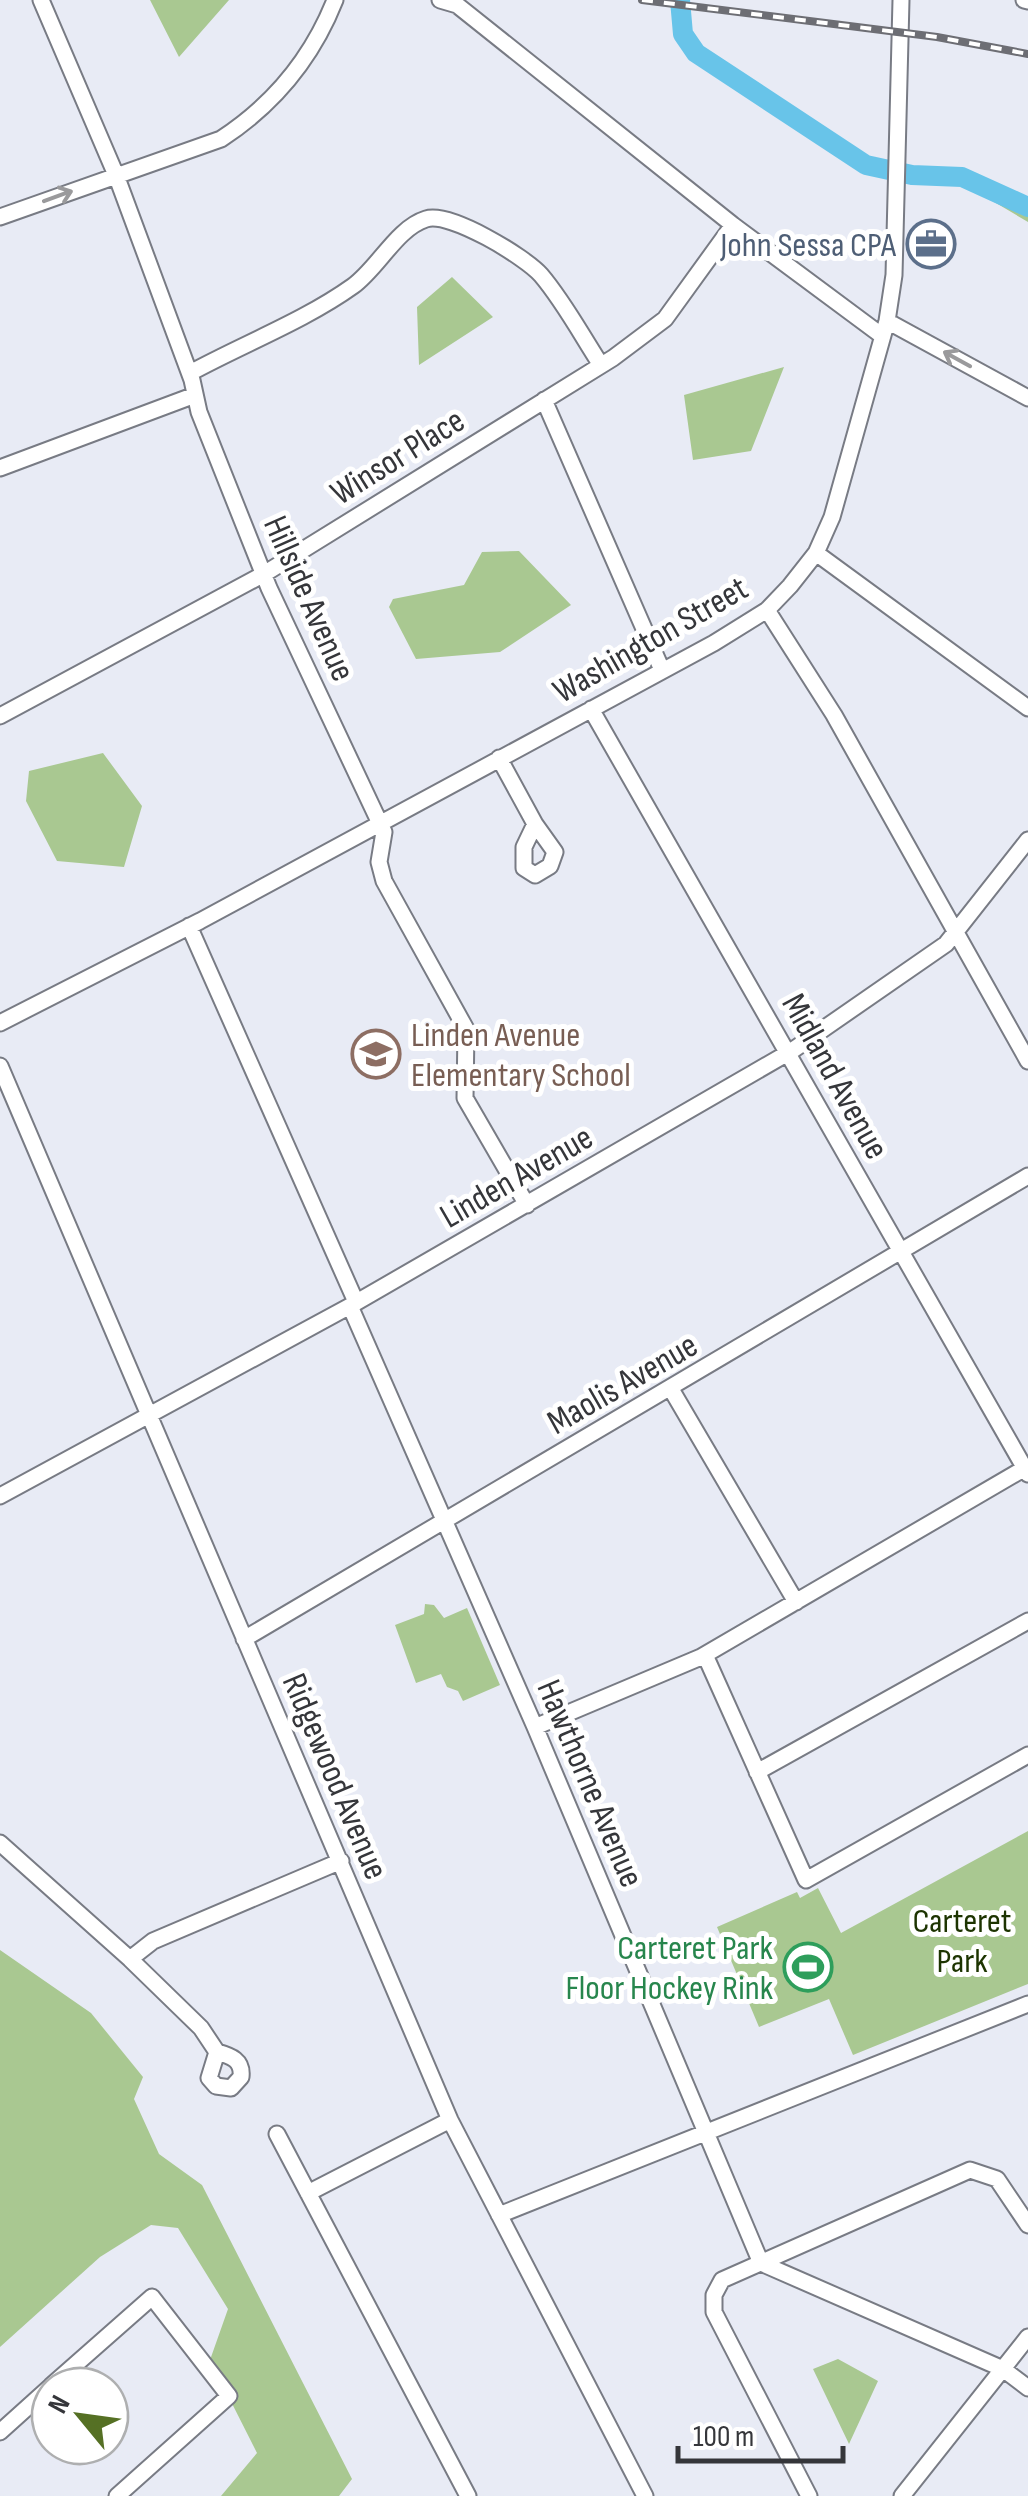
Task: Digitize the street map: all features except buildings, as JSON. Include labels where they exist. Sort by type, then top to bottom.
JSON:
[{"type":"street","name":"Hillside Avenue","points":[[41,0],[116,174],[264,574],[380,823],[384,881],[466,1029],[465,1098],[526,1205]]},
{"type":"street","points":[[0,218],[221,139],[246,123],[304,62],[335,0]]},
{"type":"street","points":[[440,0],[457,6],[733,225],[884,328],[1028,398]]},
{"type":"street","name":"Washington Street","points":[[0,1023],[380,823],[767,610],[816,553],[832,517],[884,328],[894,275],[902,0]]},
{"type":"street","points":[[190,374],[350,288],[379,266],[406,232],[425,219],[440,218],[461,223],[540,273],[601,365]]},
{"type":"street","name":"Winsor Place","points":[[0,716],[264,574],[601,365],[664,319],[733,225]]},
{"type":"street","points":[[0,468],[196,395]]},
{"type":"street","points":[[544,400],[662,670]]},
{"type":"street","points":[[816,553],[1028,708]]},
{"type":"street","points":[[767,610],[834,715],[1028,1061]]},
{"type":"street","name":"Midland Avenue","points":[[591,708],[1026,1471]]},
{"type":"street","points":[[499,758],[535,824]]},
{"type":"street","name":"Linden Avenue","points":[[0,1496],[150,1418],[353,1304],[789,1052],[932,955],[1028,840]]},
{"type":"street","name":"Hawthorne Avenue","points":[[188,926],[535,1727],[760,2260]]},
{"type":"street","name":"Ridgewood Avenue","points":[[0,1066],[450,2120],[646,2496]]},
{"type":"street","name":"Maolis Avenue","points":[[244,1638],[1028,1176]]},
{"type":"street","points":[[670,1390],[796,1602]]},
{"type":"street","points":[[535,1727],[705,1655],[1026,1471]]},
{"type":"street","points":[[757,1772],[1028,1621]]},
{"type":"street","points":[[705,1655],[806,1880],[1028,1756]]},
{"type":"street","points":[[0,1843],[130,1959],[201,2028],[217,2052]]},
{"type":"street","points":[[130,1959],[153,1941],[341,1861]]},
{"type":"street","points":[[499,2215],[1028,2004]]},
{"type":"street","points":[[308,2193],[450,2120]]},
{"type":"street","points":[[277,2134],[468,2496]]},
{"type":"street","points":[[809,2496],[714,2312],[714,2295],[722,2280],[970,2170],[997,2179],[1028,2225]]},
{"type":"street","points":[[760,2260],[1003,2370],[1028,2388]]},
{"type":"street","points":[[74,2366],[152,2296],[229,2396],[117,2496]]},
{"type":"street","points":[[902,2496],[1028,2337]]},
{"type":"street","points":[[0,2432],[30,2406]]},
{"type":"green space","points":[[150,0],[229,0],[179,57]]},
{"type":"green space","points":[[971,173],[1028,200],[1028,222],[979,193]]},
{"type":"green space","points":[[452,277],[493,317],[419,365],[417,307]]},
{"type":"green space","points":[[784,367],[751,451],[693,460],[684,395]]},
{"type":"green space","points":[[519,551],[571,605],[500,652],[416,659],[389,607],[393,599],[464,585],[482,552]]},
{"type":"green space","points":[[103,753],[142,806],[124,867],[57,861],[26,801],[29,771]]},
{"type":"green space","points":[[425,1604],[434,1605],[444,1618],[467,1608],[500,1685],[463,1701],[458,1691],[447,1687],[441,1674],[416,1683],[395,1625],[424,1614]]},
{"type":"green space","name":"Carteret Park","points":[[1028,1831],[1028,1984],[853,2055],[829,1999],[759,2027],[717,1927],[797,1892],[800,1898],[818,1888],[841,1933]]},
{"type":"green space","points":[[0,1950],[91,2013],[143,2077],[134,2099],[159,2154],[202,2185],[352,2479],[339,2496],[221,2496],[257,2453],[210,2360],[228,2309],[178,2228],[151,2225],[100,2257],[0,2347]]},
{"type":"green space","points":[[838,2359],[878,2381],[849,2444],[813,2369]]},
{"type":"waterway","points":[[680,0],[683,34],[696,53],[866,165],[912,175],[962,177],[1028,207]]},
{"type":"railway","points":[[642,0],[937,37],[1028,54]]},
{"type":"place","name":"John Sessa CPA","points":[[931,244]]},
{"type":"place","name":"Linden Avenue Elementary School","points":[[376,1054]]},
{"type":"place","name":"Carteret Park Floor Hockey Rink","points":[[808,1967]]}]
